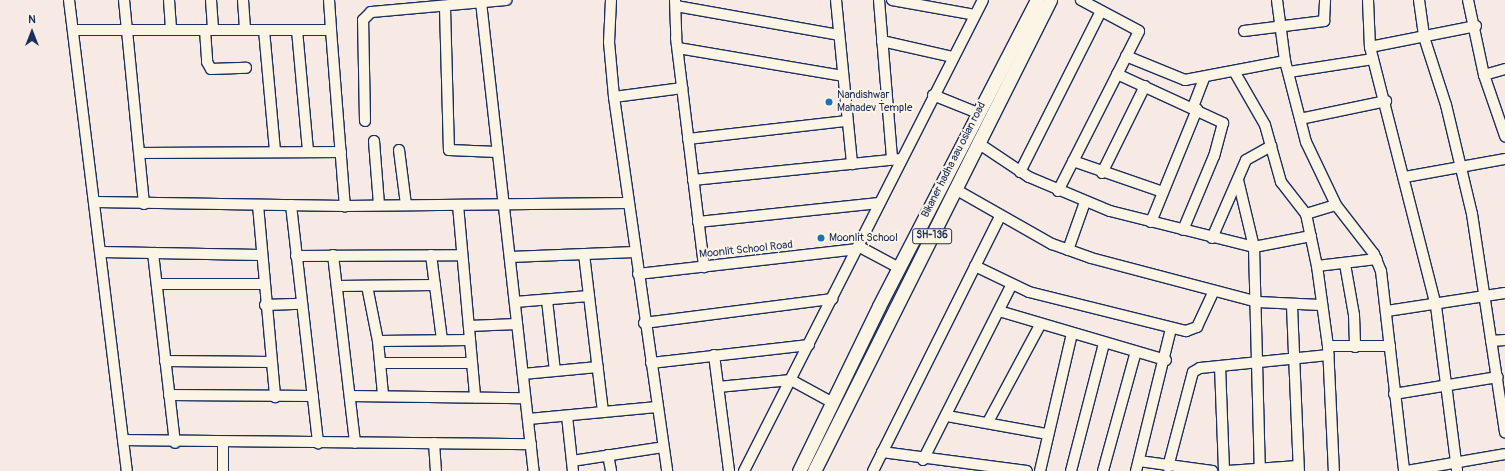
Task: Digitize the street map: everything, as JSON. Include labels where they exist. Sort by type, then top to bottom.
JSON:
[{"type":"main road","name":"Bikaner hadha aau osian road","points":[[800,471],[899,268],[1037,0]]},
{"type":"main road","name":"Bikaner hadha aau osian road","points":[[814,471],[1050,0]]},
{"type":"street","points":[[69,0],[96,202],[127,471]]},
{"type":"street","points":[[124,0],[141,153],[144,204]]},
{"type":"street","points":[[168,0],[171,30]]},
{"type":"street","points":[[211,0],[207,62],[211,69],[246,68]]},
{"type":"street","points":[[243,0],[245,30]]},
{"type":"street","points":[[329,0],[345,206]]},
{"type":"street","points":[[365,121],[363,20],[371,12],[445,8],[481,2],[506,0]]},
{"type":"street","points":[[611,0],[609,42],[614,97],[644,323],[667,471]]},
{"type":"street","points":[[836,0],[838,35],[852,164]]},
{"type":"street","points":[[879,0],[882,41],[897,159]]},
{"type":"street","points":[[892,0],[976,15]]},
{"type":"street","points":[[744,471],[832,299],[879,203],[897,159],[933,95],[983,0]]},
{"type":"street","points":[[1058,192],[1139,31],[1081,0]]},
{"type":"street","points":[[1277,0],[1285,60],[1300,119],[1316,168],[1336,205],[1377,259],[1387,311],[1394,394],[1406,471],[1457,467],[1505,454]]},
{"type":"street","points":[[1244,31],[1324,21],[1325,0]]},
{"type":"street","points":[[1368,0],[1370,47],[1386,101],[1436,306],[1448,387],[1457,467]]},
{"type":"street","points":[[1419,0],[1424,37],[1446,105],[1487,297],[1491,341],[1500,372],[1505,431]]},
{"type":"street","points":[[1468,0],[1476,26],[1484,75],[1505,136]]},
{"type":"street","points":[[481,2],[534,471]]},
{"type":"street","points":[[704,267],[682,88],[675,3],[838,35]]},
{"type":"street","points":[[445,8],[449,150],[497,152]]},
{"type":"street","points":[[1020,172],[1101,11]]},
{"type":"street","points":[[1370,47],[1476,26]]},
{"type":"street","points":[[73,30],[331,30]]},
{"type":"street","points":[[264,30],[275,152]]},
{"type":"street","points":[[297,30],[308,152]]},
{"type":"street","points":[[882,41],[953,56]]},
{"type":"street","points":[[678,48],[843,76]]},
{"type":"street","points":[[1126,56],[1185,80],[1204,79],[1285,60]]},
{"type":"street","points":[[1289,72],[1373,59]]},
{"type":"street","points":[[1484,75],[1505,69]]},
{"type":"street","points":[[1234,71],[1265,125],[1281,182],[1306,214],[1317,266],[1320,305],[1328,351],[1334,471]]},
{"type":"street","points":[[1117,74],[1195,108],[1223,123],[1214,156],[1183,230]]},
{"type":"street","points":[[1151,222],[1195,108],[1204,79]]},
{"type":"street","points":[[1102,172],[1145,86]]},
{"type":"street","points":[[614,97],[682,88]]},
{"type":"street","points":[[933,95],[978,113]]},
{"type":"street","points":[[1300,119],[1386,101]]},
{"type":"street","points":[[688,139],[847,121]]},
{"type":"street","points":[[374,141],[379,205]]},
{"type":"street","points":[[978,143],[1020,172],[1058,192],[1085,202],[1151,222],[1254,247],[1311,236]]},
{"type":"street","points":[[1212,238],[1246,160],[1271,146]]},
{"type":"street","points":[[400,150],[406,205]]},
{"type":"street","points":[[141,153],[341,152]]},
{"type":"street","points":[[693,180],[897,159]]},
{"type":"street","points":[[1405,177],[1459,166],[1505,159]]},
{"type":"street","points":[[1073,161],[1163,192]]},
{"type":"street","points":[[1238,180],[1254,247],[1258,302],[1260,470]]},
{"type":"street","points":[[955,189],[1000,216],[1068,250],[1214,292],[1258,302],[1292,306],[1320,305]]},
{"type":"street","points":[[96,202],[144,204],[345,206],[628,203]]},
{"type":"street","points":[[1068,250],[1085,202]]},
{"type":"street","points":[[698,222],[879,203]]},
{"type":"street","points":[[258,205],[260,255],[275,397]]},
{"type":"street","points":[[291,205],[301,304],[318,443]]},
{"type":"street","points":[[458,205],[475,397]]},
{"type":"street","points":[[1306,214],[1336,205]]},
{"type":"street","points":[[873,471],[1000,216]]},
{"type":"street","points":[[857,248],[899,268]]},
{"type":"street","name":"Moonlit School Road","points":[[638,274],[857,248]]},
{"type":"street","points":[[101,252],[260,255]]},
{"type":"street","points":[[510,256],[635,252]]},
{"type":"street","points":[[154,253],[175,443]]},
{"type":"street","points":[[296,256],[462,254]]},
{"type":"street","points":[[584,254],[603,412]]},
{"type":"street","points":[[431,255],[442,340]]},
{"type":"street","points":[[333,256],[355,443]]},
{"type":"street","points":[[1317,266],[1345,264],[1377,259]]},
{"type":"street","points":[[1345,264],[1354,315],[1355,347]]},
{"type":"street","points":[[975,266],[1029,292],[1171,329],[1186,331],[1196,327],[1214,292]]},
{"type":"street","points":[[157,284],[263,284]]},
{"type":"street","points":[[923,460],[947,416],[1012,284]]},
{"type":"street","points":[[337,286],[435,285]]},
{"type":"street","points":[[367,286],[378,341],[383,395]]},
{"type":"street","points":[[1387,311],[1436,306],[1505,293]]},
{"type":"street","points":[[515,302],[589,296]]},
{"type":"street","points":[[644,323],[832,299]]},
{"type":"street","points":[[547,300],[555,371]]},
{"type":"street","points":[[265,305],[301,304]]},
{"type":"street","points":[[1228,471],[1299,468],[1292,358],[1292,306]]},
{"type":"street","points":[[999,311],[1040,325],[1166,360]]},
{"type":"street","points":[[469,326],[517,324]]},
{"type":"street","points":[[988,422],[1040,325]]},
{"type":"street","points":[[1171,329],[1166,360],[1138,466],[1212,471]]},
{"type":"street","points":[[1040,471],[1047,434],[1072,334]]},
{"type":"street","points":[[378,341],[470,340]]},
{"type":"street","points":[[1491,341],[1505,340]]},
{"type":"street","points":[[1071,471],[1104,343]]},
{"type":"street","points":[[651,363],[809,345]]},
{"type":"street","points":[[1168,467],[1180,427],[1189,378],[1200,368],[1292,358],[1355,347],[1390,346]]},
{"type":"street","points":[[1103,471],[1136,351]]},
{"type":"street","points":[[714,355],[729,471]]},
{"type":"street","points":[[165,361],[271,362]]},
{"type":"street","points":[[380,363],[472,364]]},
{"type":"street","points":[[1220,366],[1224,471]]},
{"type":"street","points":[[522,374],[598,367]]},
{"type":"street","points":[[1394,394],[1448,387],[1500,372]]},
{"type":"street","points":[[718,387],[791,380],[833,403]]},
{"type":"street","points":[[169,395],[275,397],[313,396]]},
{"type":"street","points":[[350,396],[383,395],[525,398]]},
{"type":"street","points":[[528,419],[657,407]]},
{"type":"street","points":[[567,416],[573,471]]},
{"type":"street","points":[[947,416],[988,422],[1047,434]]},
{"type":"street","points":[[123,440],[175,443],[531,444]]},
{"type":"street","points":[[223,443],[223,471]]},
{"type":"street","points":[[434,443],[436,471]]},
{"type":"street","points":[[572,460],[663,447]]},
{"type":"street","points":[[882,452],[923,460],[996,470],[1027,471]]},
{"type":"street","points":[[608,455],[611,471]]},
{"type":"place","name":"Nandishwar Mahadev Temple","points":[[829,102]]},
{"type":"place","name":"Moonlit School","points":[[821,238]]}]
